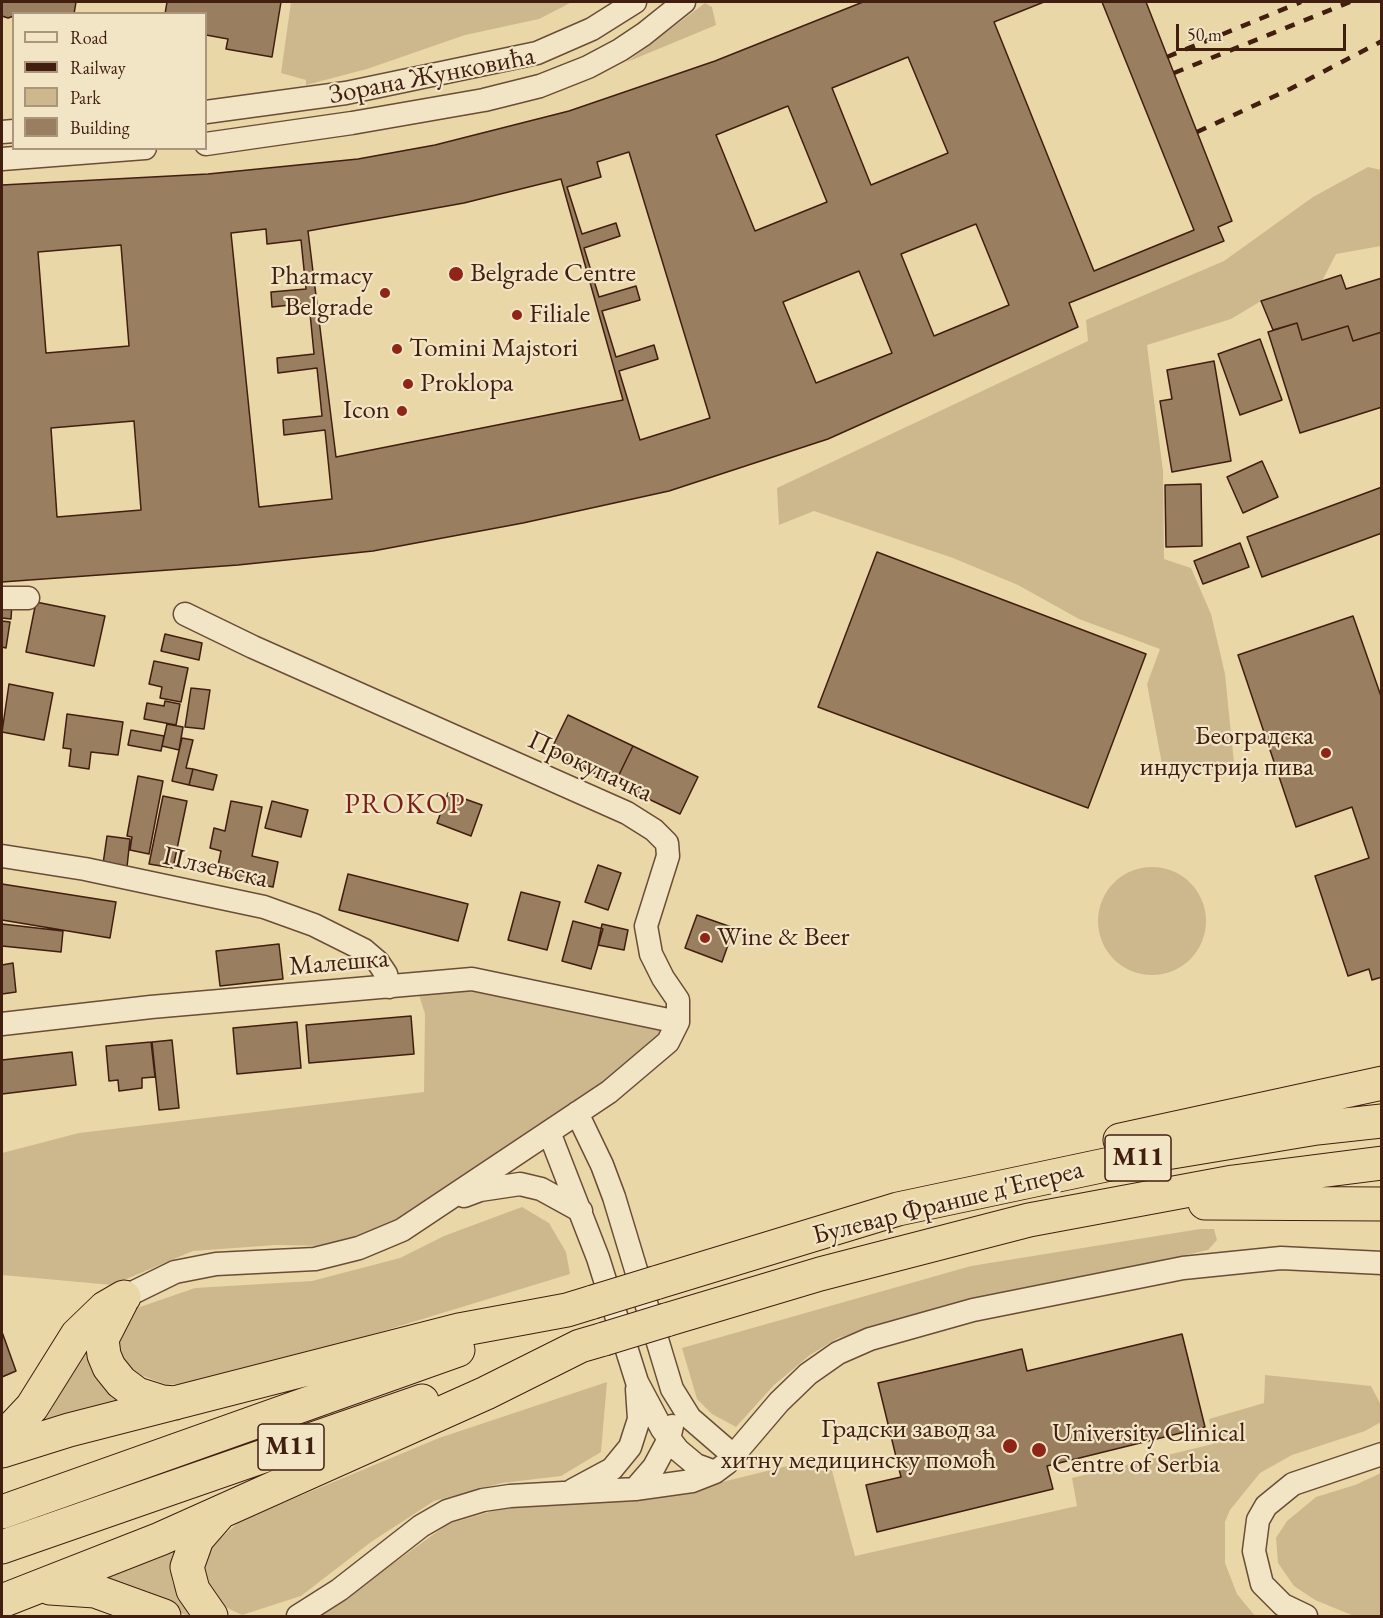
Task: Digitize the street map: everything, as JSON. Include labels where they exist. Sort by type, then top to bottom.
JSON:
[{"type":"highway","points":[[1348,1090],[1382,1076]]},
{"type":"highway","points":[[898,1209],[1031,1162],[1191,1123],[1382,1083]]},
{"type":"highway","name":"Булевар Франше д'Епереа","points":[[2,1512],[580,1306],[898,1209],[1148,1156],[1317,1128],[1382,1121]]},
{"type":"highway","name":"Булевар Франше д'Епереа","points":[[2,1547],[592,1342],[929,1244],[1029,1220],[1233,1182],[1382,1163]]},
{"type":"highway","points":[[1122,1202],[1382,1204]]},
{"type":"highway","points":[[1290,1204],[1382,1223]]},
{"type":"highway","points":[[124,1297],[102,1339],[104,1355],[109,1367],[121,1382],[137,1394],[162,1402],[177,1403]]},
{"type":"highway","points":[[2,1439],[32,1407],[77,1335],[105,1308],[124,1297]]},
{"type":"highway","points":[[2,1451],[69,1430],[459,1330],[580,1306]]},
{"type":"highway","points":[[2,1601],[220,1513],[486,1394],[592,1342]]},
{"type":"highway","points":[[211,1617],[193,1590],[187,1567],[197,1539],[220,1513]]},
{"type":"highway","points":[[39,1588],[74,1588],[95,1591],[164,1617]]},
{"type":"street","name":"Зорана Жунковића","points":[[207,112],[346,93],[537,53],[591,29],[635,2]]},
{"type":"street","name":"Зорана Жунковића","points":[[207,144],[362,122],[484,100],[540,86],[588,67],[620,50],[652,29],[684,2]]},
{"type":"street","points":[[2,159],[119,150]]},
{"type":"street","points":[[2,598],[28,598]]},
{"type":"street","name":"Прокупачка","points":[[184,614],[253,647],[627,813],[654,830],[667,843],[668,856],[646,926],[651,954],[678,1000],[678,1022]]},
{"type":"street","name":"Плзењска","points":[[2,856],[85,869],[264,907],[314,925],[364,950],[378,962],[386,974],[389,987]]},
{"type":"street","name":"Малешка","points":[[2,1024],[143,1008],[472,979],[678,1022]]},
{"type":"street","points":[[124,1297],[161,1277],[196,1267],[296,1261],[336,1255],[381,1240],[425,1216],[609,1092],[668,1042],[678,1022]]},
{"type":"street","points":[[577,1113],[602,1165],[614,1197],[672,1389],[674,1417],[669,1439],[654,1467],[635,1489]]},
{"type":"street","points":[[549,1132],[581,1211],[637,1382],[669,1439],[696,1465],[716,1472]]},
{"type":"street","points":[[443,1203],[480,1190],[520,1184],[541,1189],[581,1211]]},
{"type":"street","points":[[298,1617],[339,1590],[421,1526],[447,1511],[483,1500],[510,1496],[635,1489],[692,1481],[716,1472],[734,1456],[779,1402],[808,1374],[838,1353],[909,1327],[1030,1297],[1182,1268],[1281,1258],[1382,1263]]},
{"type":"street","points":[[561,1494],[594,1480],[623,1458],[637,1431],[639,1419],[637,1382]]},
{"type":"street","points":[[672,1389],[690,1418],[734,1456]]},
{"type":"street","points":[[1306,1617],[1283,1605],[1262,1584],[1254,1551],[1258,1520],[1266,1506],[1293,1484],[1382,1454]]},
{"type":"green space","points":[[291,2],[572,2],[539,19],[465,35],[367,69],[306,85],[306,80],[281,73]]},
{"type":"green space","points":[[705,3],[712,7],[716,25],[627,62]]},
{"type":"green space","points":[[1368,167],[1381,170],[1381,246],[1336,254],[1322,281],[1261,301],[1231,319],[1147,345],[1163,471],[1164,559],[1191,568],[1211,614],[1225,674],[1235,773],[1162,764],[1147,684],[1160,649],[1079,619],[1018,585],[953,558],[814,511],[779,525],[777,488],[1088,341],[1086,320],[1224,261],[1313,197]]},
{"type":"green space","points":[[1152,867],[1173,871],[1190,883],[1202,900],[1206,921],[1202,942],[1190,959],[1173,971],[1152,975],[1131,971],[1114,959],[1102,942],[1098,921],[1102,900],[1114,883],[1131,871]]},
{"type":"green space","points":[[489,976],[666,1030],[600,1088],[425,1204],[378,1229],[328,1246],[276,1245],[193,1251],[112,1285],[2,1275],[2,1153],[79,1133],[424,1092],[425,1014],[415,982]]},
{"type":"green space","points":[[522,1207],[549,1223],[566,1252],[570,1274],[226,1379],[167,1385],[138,1374],[121,1360],[116,1341],[134,1309],[195,1288],[312,1281],[400,1258],[444,1236]]},
{"type":"green space","points":[[1200,1229],[1214,1229],[1217,1240],[1208,1250],[890,1323],[838,1338],[810,1355],[774,1385],[736,1427],[712,1414],[697,1399],[682,1348],[971,1266]]},
{"type":"green space","points":[[87,1349],[123,1402],[45,1420]]},
{"type":"green space","points":[[1265,1375],[1371,1386],[1381,1405],[1381,1422],[1365,1431],[1292,1455],[1260,1473],[1230,1510],[1225,1522],[1225,1563],[1237,1594],[1255,1616],[320,1616],[448,1524],[510,1506],[577,1504],[714,1484],[828,1456],[855,1556],[1077,1506],[1072,1478],[1213,1444],[1209,1419],[1264,1403]]},
{"type":"green space","points":[[607,1382],[601,1452],[561,1476],[502,1483],[434,1501],[371,1542],[301,1596],[242,1615],[211,1600],[198,1570],[213,1545],[240,1521],[439,1438]]},
{"type":"green space","points":[[1381,1473],[1381,1616],[1354,1616],[1315,1600],[1294,1586],[1278,1563],[1276,1538],[1287,1521],[1316,1497],[1355,1485]]},
{"type":"green space","points":[[177,1548],[172,1581],[189,1616],[91,1578]]},
{"type":"building","points":[[2,2],[76,2],[74,12],[12,12],[12,17],[2,16]]},
{"type":"building","points":[[167,2],[281,2],[272,57],[226,49],[228,39],[207,35],[207,12],[165,12]]},
{"type":"building","points":[[863,2],[1146,2],[1232,221],[1218,227],[1224,241],[1069,303],[1078,327],[828,439],[669,491],[523,523],[373,551],[238,565],[2,582],[2,185],[208,174],[358,159],[435,145],[569,111],[715,61]]},
{"type":"building","points":[[1044,2],[1102,2],[1194,230],[1094,271],[994,22]]},
{"type":"building","points":[[908,57],[948,153],[871,185],[832,88]]},
{"type":"building","points":[[788,106],[827,202],[755,231],[716,135]]},
{"type":"building","points":[[629,152],[710,418],[640,440],[619,371],[658,359],[654,345],[616,357],[602,311],[640,300],[636,286],[599,297],[584,248],[620,236],[616,223],[582,234],[567,187],[601,177],[597,162]]},
{"type":"building","points":[[561,179],[623,400],[336,457],[308,231],[464,203]]},
{"type":"building","points":[[976,224],[1009,305],[934,336],[901,254]]},
{"type":"building","points":[[266,229],[267,244],[301,240],[306,289],[271,292],[272,307],[309,303],[314,354],[277,358],[278,373],[317,368],[322,416],[283,420],[284,435],[325,430],[332,499],[259,507],[231,233]]},
{"type":"building","points":[[121,245],[129,346],[46,353],[38,252]]},
{"type":"building","points":[[859,271],[892,353],[816,383],[783,302]]},
{"type":"building","points":[[1341,275],[1346,289],[1382,278],[1382,332],[1353,341],[1348,326],[1302,340],[1297,323],[1273,330],[1261,301]]},
{"type":"building","points":[[1297,323],[1302,340],[1348,326],[1353,341],[1382,332],[1382,407],[1300,433],[1268,332]]},
{"type":"building","points":[[1260,339],[1282,400],[1240,415],[1218,354]]},
{"type":"building","points":[[1214,361],[1231,461],[1172,472],[1160,401],[1172,399],[1167,370]]},
{"type":"building","points":[[134,421],[141,510],[57,517],[51,428]]},
{"type":"building","points":[[1262,461],[1278,497],[1243,513],[1227,477]]},
{"type":"building","points":[[1201,484],[1202,546],[1166,547],[1165,485]]},
{"type":"building","points":[[1382,487],[1382,533],[1262,577],[1247,537]]},
{"type":"building","points":[[1240,543],[1249,567],[1203,584],[1194,561]]},
{"type":"building","points":[[877,552],[1146,654],[1088,808],[818,707]]},
{"type":"building","points":[[2,602],[12,603],[11,619],[2,618]]},
{"type":"building","points":[[36,602],[105,616],[94,666],[26,652]]},
{"type":"building","name":"Београдска индустрија пива","points":[[1353,616],[1382,699],[1382,977],[1372,980],[1369,969],[1348,976],[1315,876],[1369,858],[1352,807],[1296,827],[1238,655]]},
{"type":"building","points":[[2,621],[10,622],[6,648],[2,647]]},
{"type":"building","points":[[165,634],[202,643],[199,660],[161,651]]},
{"type":"building","points":[[154,661],[188,668],[181,702],[160,698],[162,687],[149,684]]},
{"type":"building","points":[[9,684],[53,693],[44,740],[2,732]]},
{"type":"building","points":[[191,688],[210,690],[204,729],[185,727]]},
{"type":"building","points":[[165,701],[180,704],[176,725],[144,719],[147,703],[164,706]]},
{"type":"building","points":[[67,714],[123,722],[118,755],[91,752],[89,769],[69,766],[71,749],[63,748]]},
{"type":"building","points":[[568,715],[633,746],[615,783],[550,752]]},
{"type":"building","points":[[167,724],[183,727],[179,750],[162,746]]},
{"type":"building","points":[[131,730],[164,736],[161,751],[128,745]]},
{"type":"building","points":[[182,738],[193,740],[186,768],[193,769],[189,785],[172,781]]},
{"type":"building","points":[[633,746],[698,777],[680,814],[615,783]]},
{"type":"building","points":[[193,769],[217,775],[213,790],[189,785]]},
{"type":"building","points":[[138,776],[163,781],[149,854],[130,850],[132,837],[127,836]]},
{"type":"building","points":[[448,793],[482,805],[471,836],[437,823]]},
{"type":"building","points":[[163,796],[187,801],[173,868],[149,864]]},
{"type":"building","points":[[231,801],[262,807],[252,856],[278,862],[273,887],[216,875],[221,851],[210,848],[214,828],[225,831]]},
{"type":"building","points":[[272,801],[308,810],[301,837],[265,828]]},
{"type":"building","points":[[107,836],[130,839],[127,867],[103,864]]},
{"type":"building","points":[[598,865],[621,873],[608,910],[585,902]]},
{"type":"building","points":[[348,874],[468,904],[458,941],[339,910]]},
{"type":"building","points":[[2,884],[116,902],[110,938],[2,920]]},
{"type":"building","points":[[521,892],[560,902],[547,950],[508,940]]},
{"type":"building","points":[[697,915],[734,928],[722,962],[685,948]]},
{"type":"building","points":[[573,921],[603,929],[591,969],[562,961]]},
{"type":"building","points":[[2,924],[63,931],[61,952],[2,946]]},
{"type":"building","points":[[602,924],[628,930],[624,950],[598,945]]},
{"type":"building","points":[[279,944],[283,979],[220,986],[216,951]]},
{"type":"building","points":[[13,963],[16,992],[2,994],[2,965]]},
{"type":"building","points":[[411,1016],[414,1054],[309,1063],[306,1025]]},
{"type":"building","points":[[297,1022],[301,1068],[237,1074],[233,1028]]},
{"type":"building","points":[[172,1040],[179,1108],[159,1110],[152,1042]]},
{"type":"building","points":[[151,1042],[155,1077],[142,1078],[142,1088],[119,1091],[118,1080],[109,1081],[106,1046]]},
{"type":"building","points":[[72,1052],[76,1085],[2,1094],[2,1060]]},
{"type":"building","points":[[2,1332],[16,1371],[2,1377]]},
{"type":"building","name":"Градски завод за хитну медицинску помоћ","points":[[1182,1334],[1205,1427],[1047,1466],[1053,1489],[877,1532],[866,1485],[901,1477],[878,1383],[1022,1349],[1027,1371]]},
{"type":"railway","points":[[1167,57],[1301,2]]},
{"type":"railway","points":[[1174,73],[1350,2]]},
{"type":"railway","points":[[1197,132],[1290,89],[1382,41]]},
{"type":"place","name":"Belgrade Centre","points":[[456,274]]},
{"type":"place","name":"Pharmacy Belgrade","points":[[385,293]]},
{"type":"place","name":"Filiale","points":[[517,315]]},
{"type":"place","name":"Tomini Majstori","points":[[397,349]]},
{"type":"place","name":"Proklopa","points":[[408,384]]},
{"type":"place","name":"Icon","points":[[402,411]]},
{"type":"place","name":"Београдска индустрија пива","points":[[1326,753]]},
{"type":"place","name":"Wine & Beer","points":[[705,938]]},
{"type":"place","name":"Градски завод за хитну медицинску помоћ","points":[[1010,1446]]},
{"type":"place","name":"University Clinical Centre of Serbia","points":[[1039,1450]]},
{"type":"district","name":"PROKOP","points":[[405,805]]}]
